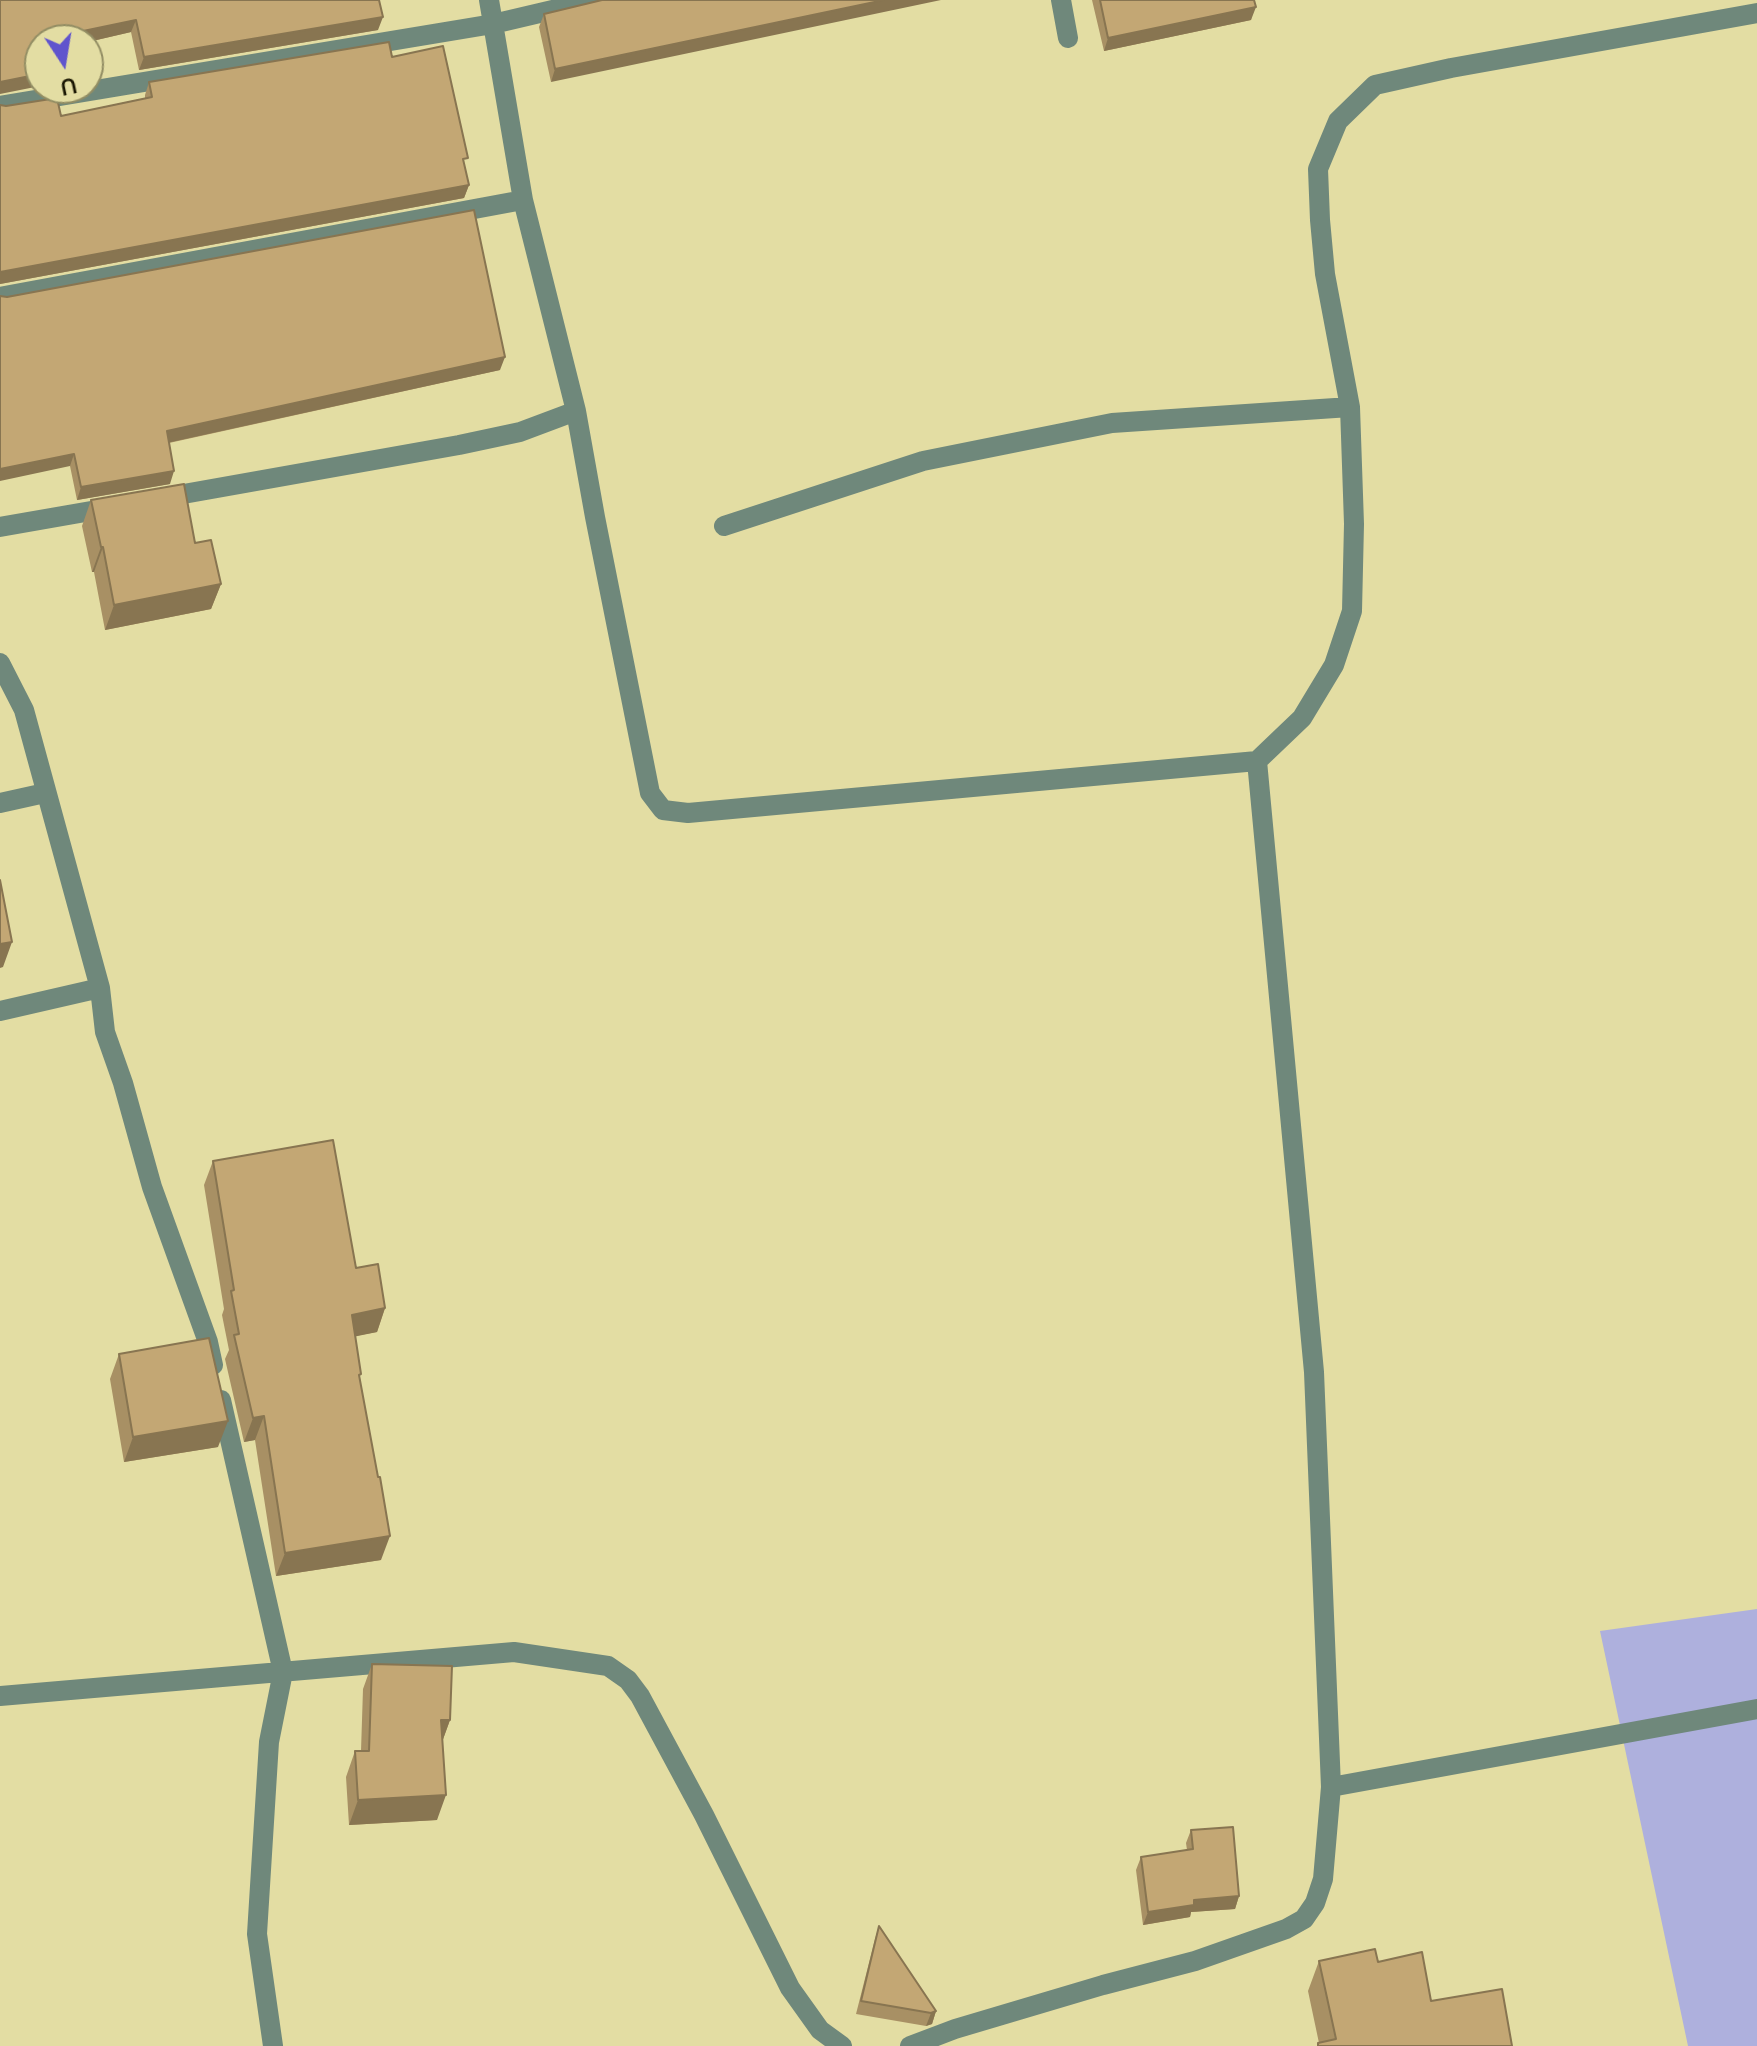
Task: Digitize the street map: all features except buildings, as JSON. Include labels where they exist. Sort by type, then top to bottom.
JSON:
[{"type":"street","points":[[489,0],[523,200],[576,411],[650,793],[663,810],[688,813],[1257,761],[1302,718],[1334,665],[1352,611],[1354,524],[1350,407],[1325,274],[1318,169],[1338,121],[1375,85],[1451,68],[1757,13]]},
{"type":"street","points":[[0,106],[493,24],[595,0]]},
{"type":"street","points":[[1061,0],[1068,38]]},
{"type":"street","points":[[0,297],[523,200]]},
{"type":"street","points":[[724,526],[923,461],[1112,423],[1350,407]]},
{"type":"street","points":[[0,527],[459,445],[520,432],[576,411]]},
{"type":"street","points":[[0,663],[24,710],[100,988],[105,1032],[123,1083],[152,1187],[208,1342],[283,1672],[269,1742],[257,1934],[273,2046]]},
{"type":"street","points":[[910,2046],[955,2029],[1195,1961],[1286,1929],[1304,1919],[1315,1903],[1323,1879],[1331,1787],[1314,1372],[1257,761]]},
{"type":"street","points":[[0,803],[45,793]]},
{"type":"street","points":[[0,1011],[100,988]]},
{"type":"street","points":[[0,1696],[514,1652],[608,1666],[628,1680],[640,1696],[704,1815],[790,1988],[820,2030],[842,2046]]},
{"type":"street","points":[[1331,1787],[1757,1709]]},
{"type":"shaded area","points":[[1757,1609],[1757,2046],[1688,2046],[1600,1631]]}]
